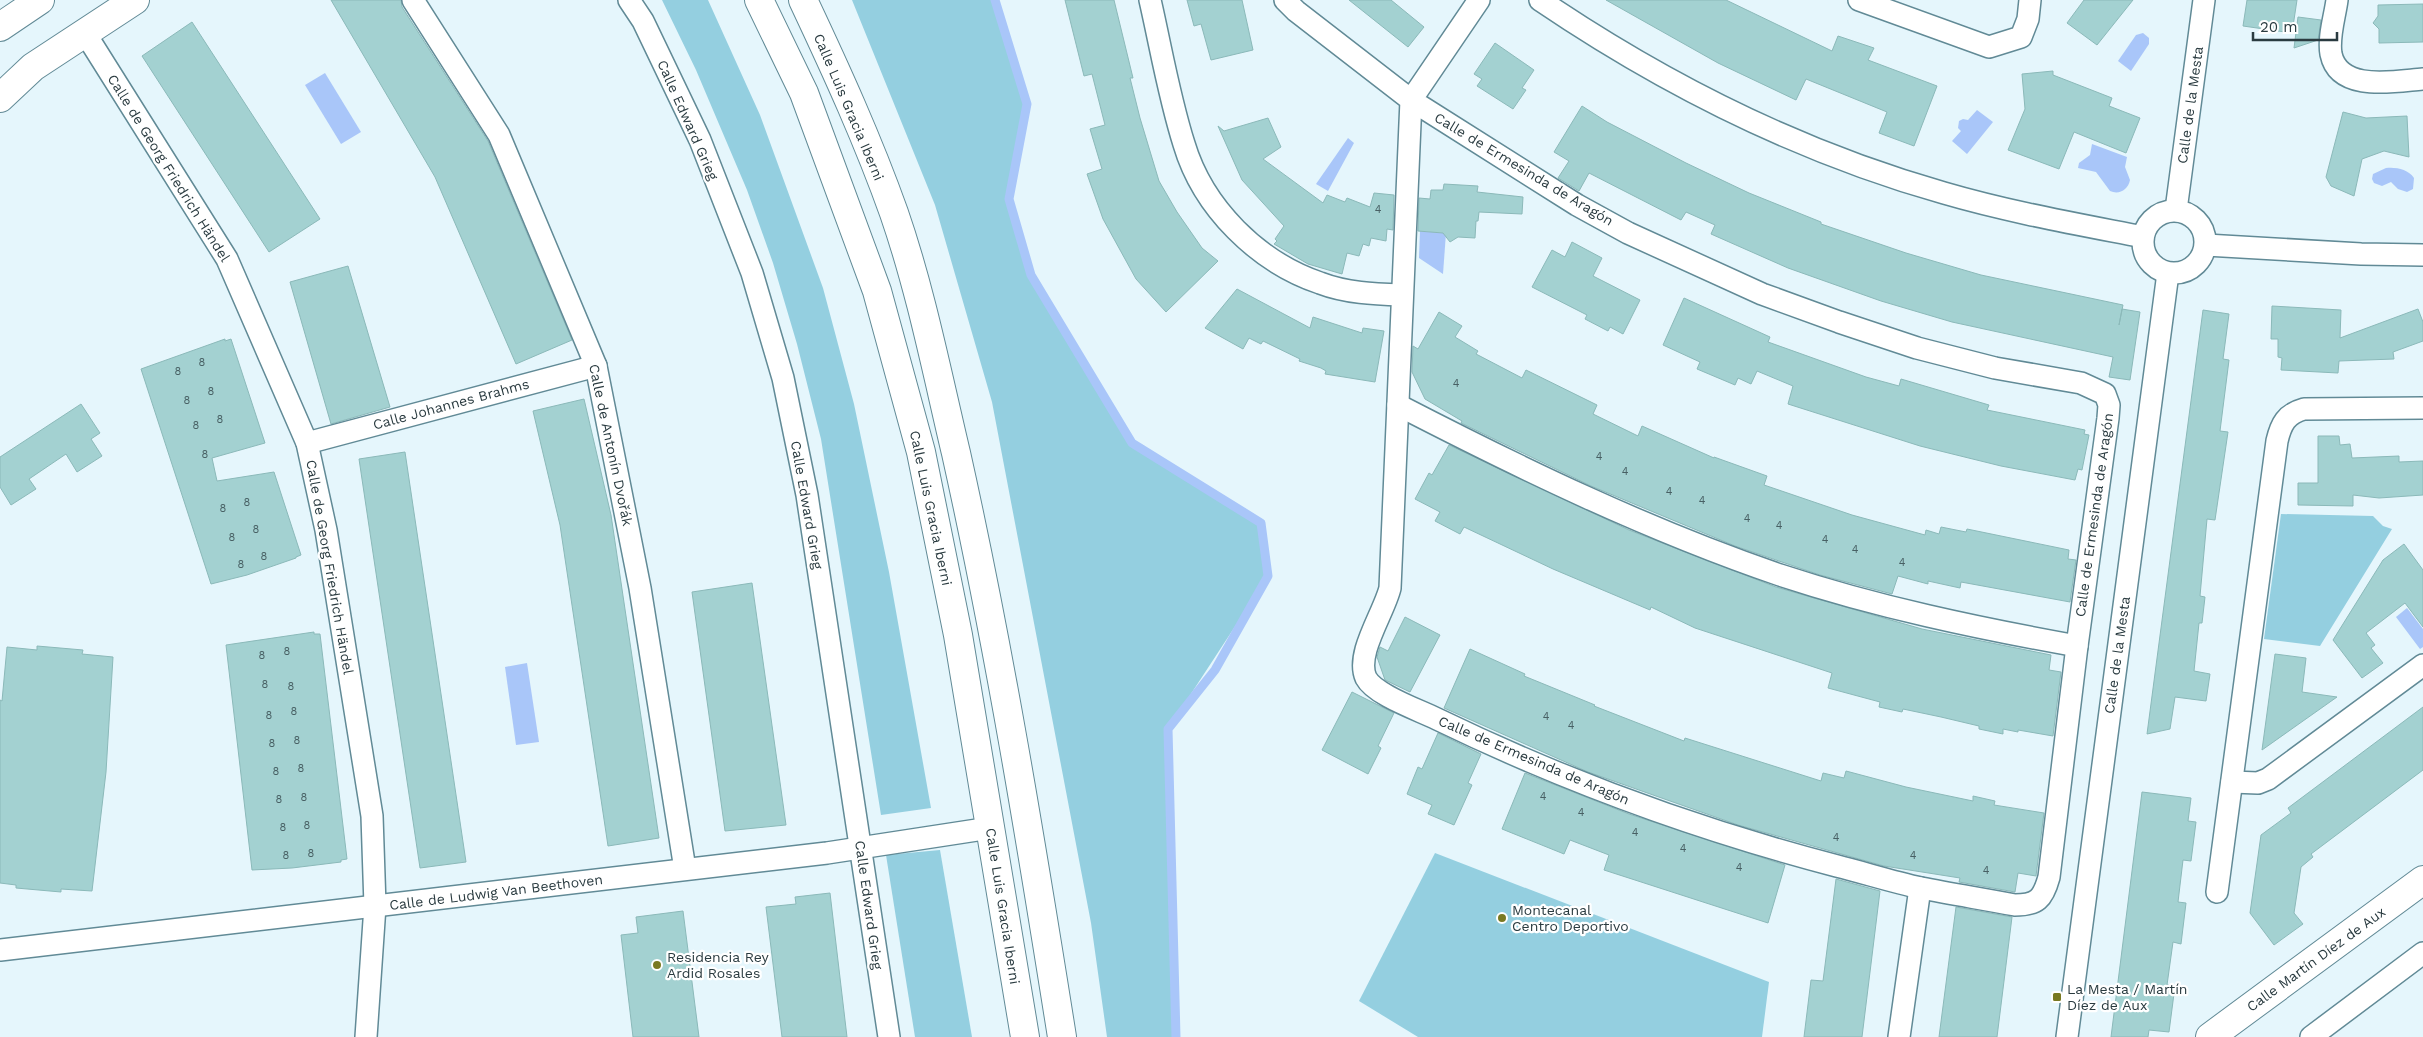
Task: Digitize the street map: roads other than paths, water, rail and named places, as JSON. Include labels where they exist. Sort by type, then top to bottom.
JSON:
[{"type":"main road","points":[[0,27],[40,0]]},
{"type":"main road","points":[[0,98],[33,68],[135,0]]},
{"type":"main road","name":"Calle Luis Gracia Iberni","points":[[759,0],[804,93],[877,291],[922,452],[958,635],[1025,1037]]},
{"type":"main road","name":"Calle Luis Gracia Iberni","points":[[803,0],[850,100],[894,214],[928,330],[970,515],[1000,671],[1036,873],[1062,1037]]},
{"type":"main road","name":"Calle Martín Díez de Aux","points":[[2210,1037],[2423,880]]},
{"type":"street","name":"Calle de Antonín Dvořák","points":[[413,0],[499,135],[596,366],[640,588],[685,869]]},
{"type":"street","name":"Calle Edward Grieg","points":[[629,0],[642,21],[700,140],[752,272],[783,378],[806,495],[889,1037]]},
{"type":"street","points":[[1150,0],[1184,145],[1194,169],[1223,215],[1262,253],[1320,283],[1374,294],[1402,294]]},
{"type":"street","name":"Calle de Ermesinda de Aragón","points":[[1285,0],[1296,11],[1411,100],[1577,205],[1628,233],[1762,294],[1917,348],[1995,368],[2082,384],[2105,394],[2109,405],[2108,418],[2077,646],[2049,877],[2045,892],[2037,901],[2028,905],[2014,905],[1920,888],[1794,855],[1687,823],[1589,786],[1484,742],[1379,691],[1371,685],[1365,676],[1364,655],[1387,601],[1390,588],[1411,100]]},
{"type":"street","points":[[1411,100],[1479,0]]},
{"type":"street","points":[[1540,0],[1582,29],[1678,85],[1772,132],[1850,163],[1944,193],[2038,216],[2143,237]]},
{"type":"street","points":[[1859,0],[1989,47],[2021,37],[2028,19],[2030,0]]},
{"type":"street","name":"Calle de la Mesta","points":[[2176,210],[2204,0]]},
{"type":"street","points":[[2337,0],[2331,54],[2341,70],[2349,76],[2370,82],[2423,80]]},
{"type":"street","name":"Calle de Georg Friedrich Händel","points":[[85,33],[227,259],[307,443],[326,530],[372,816],[376,906],[366,1037]]},
{"type":"street","points":[[2176,210],[2187,213],[2198,220],[2203,230],[2206,244],[2202,256],[2196,265],[2187,271],[2168,273],[2156,268],[2147,259],[2143,248],[2143,237],[2148,224],[2157,216],[2167,211],[2176,210]]},
{"type":"street","points":[[2206,244],[2351,254],[2423,255]]},
{"type":"street","name":"Calle de la Mesta","points":[[2067,1037],[2168,273]]},
{"type":"street","name":"Calle Johannes Brahms","points":[[307,443],[596,366]]},
{"type":"street","points":[[1398,405],[1574,493],[1727,556],[1782,575],[1923,615],[2077,646]]},
{"type":"street","points":[[2217,892],[2277,441],[2284,420],[2297,411],[2304,409],[2423,408]]},
{"type":"street","points":[[2232,782],[2258,782],[2268,779],[2423,665]]},
{"type":"street","name":"Calle de Ludwig Van Beethoven","points":[[0,950],[860,848],[990,828]]},
{"type":"street","points":[[1899,1037],[1920,888]]},
{"type":"street","points":[[2311,1037],[2423,953]]},
{"type":"waterway","points":[[995,0],[1027,104],[1009,199],[1031,275],[1132,443],[1261,523],[1268,576],[1215,670],[1168,729],[1176,1037]]},
{"type":"place","name":"Montecanal Centro Deportivo","points":[[1502,918]]},
{"type":"place","name":"Residencia Rey Ardid Rosales","points":[[657,965]]},
{"type":"place","name":"La Mesta / Martín Díez de Aux","points":[[2057,997]]}]
